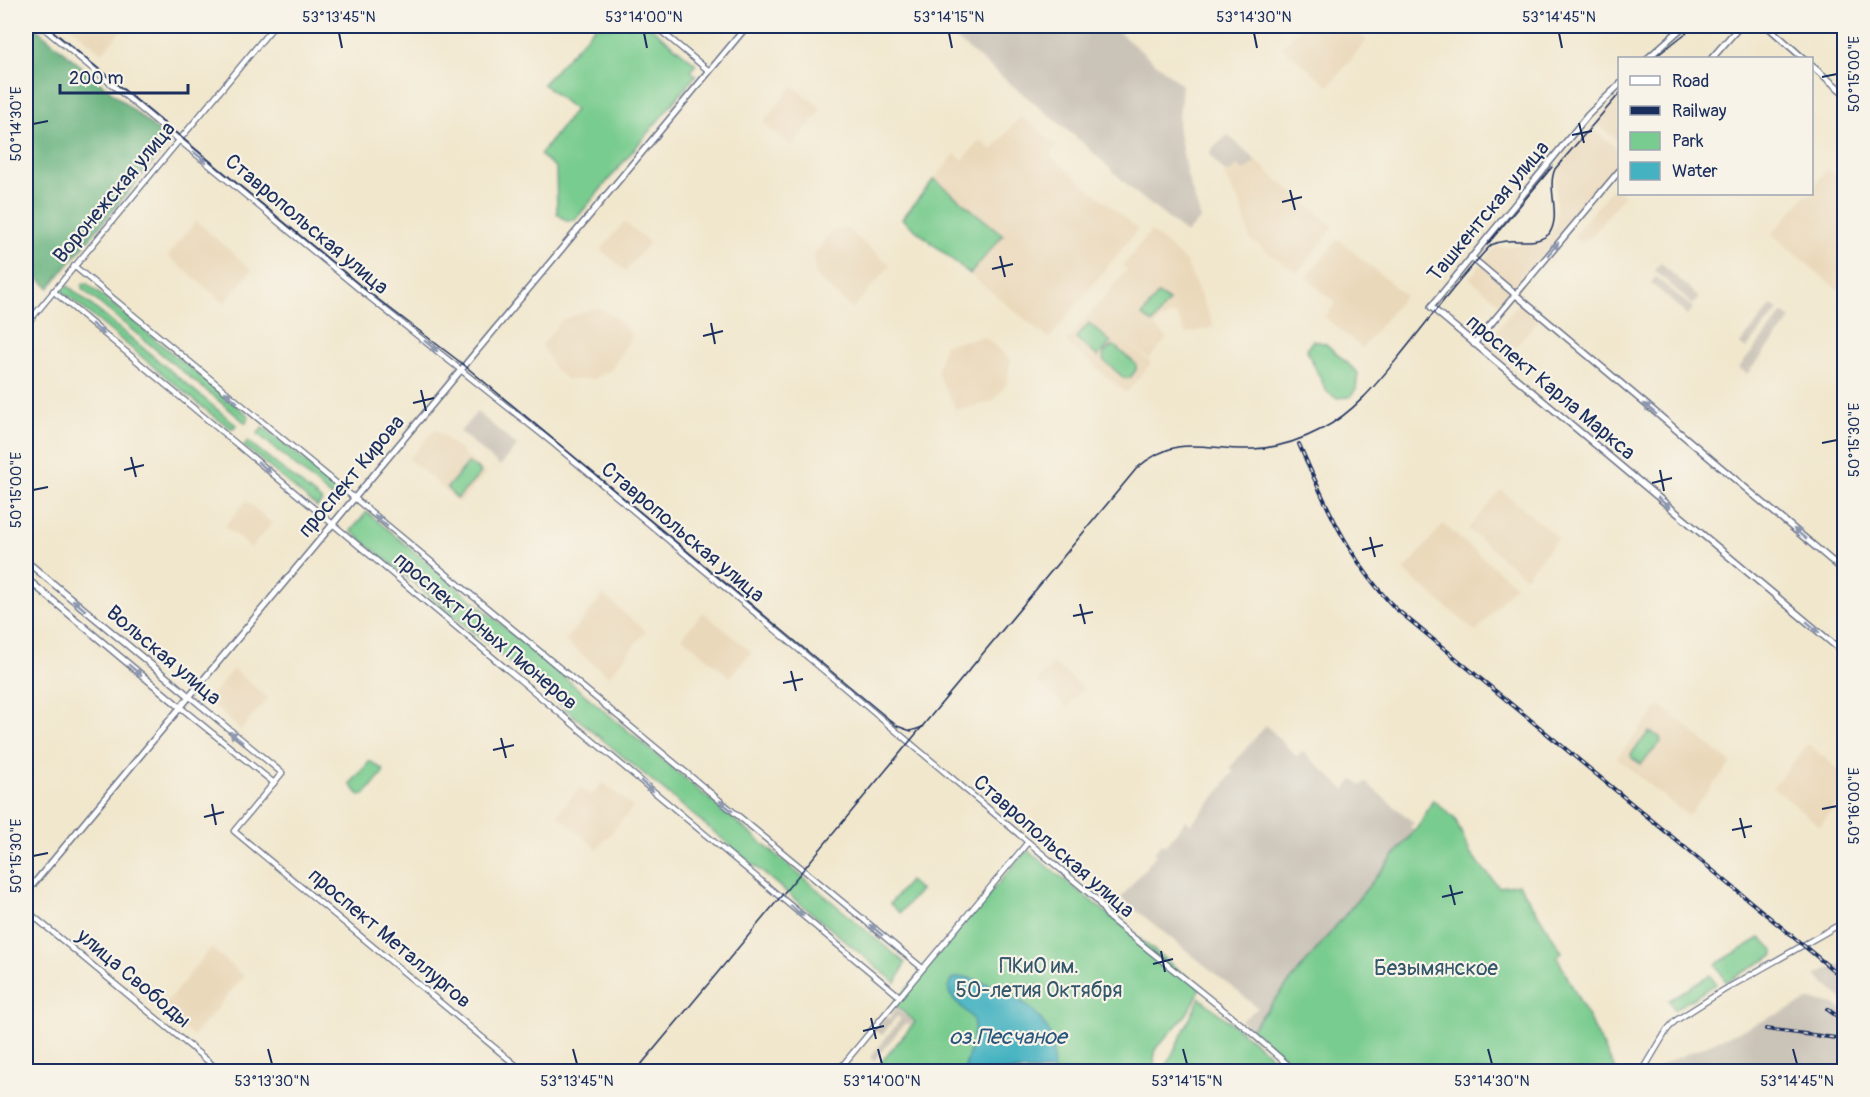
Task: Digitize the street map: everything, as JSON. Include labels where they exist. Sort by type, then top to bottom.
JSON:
[{"type":"main road","name":"проспект Кирова","points":[[26,892],[747,26]]},
{"type":"main road","points":[[1649,57],[1684,26]]},
{"type":"main road","points":[[1713,57],[1740,26]]},
{"type":"main road","points":[[1767,26],[1802,57]]},
{"type":"main road","points":[[1813,67],[1845,93]]},
{"type":"main road","name":"Ташкентская улица","points":[[1431,306],[1598,104],[1618,86]]},
{"type":"main road","points":[[1474,344],[1618,172]]},
{"type":"main road","points":[[1471,256],[1845,572]]},
{"type":"main road","name":"проспект Карла Маркса","points":[[1431,306],[1845,653]]},
{"type":"main road","name":"Вольская улица","points":[[26,561],[189,696]]},
{"type":"main road","name":"Вольская улица","points":[[26,578],[180,707]]},
{"type":"street","name":"Ставропольская улица","points":[[41,26],[560,450],[1096,899],[1109,918],[1296,1071]]},
{"type":"street","name":"Воронежская улица","points":[[26,325],[274,26]]},
{"type":"street","points":[[655,26],[709,71]]},
{"type":"street","name":"проспект Юных Пионеров","points":[[74,266],[921,967]]},
{"type":"street","name":"проспект Юных Пионеров","points":[[53,291],[898,995]]},
{"type":"street","name":"Вольская улица","points":[[180,707],[274,783],[282,773],[189,696]]},
{"type":"street","name":"проспект Металлургов","points":[[274,783],[234,831],[524,1071]]},
{"type":"street","points":[[837,1071],[921,967],[1028,842]]},
{"type":"street","name":"улица Свободы","points":[[26,910],[221,1071]]},
{"type":"street","points":[[1642,1071],[1675,1021],[1724,990],[1845,922]]},
{"type":"shaded area","points":[[70,26],[125,26],[102,53]]},
{"type":"shaded area","points":[[940,26],[1111,26],[1182,85],[1178,128],[1187,175],[1201,219],[1186,233],[1136,193],[1083,143]]},
{"type":"shaded area","points":[[1303,26],[1348,26],[1367,40],[1329,86],[1282,47]]},
{"type":"shaded area","points":[[793,86],[822,109],[792,146],[763,123]]},
{"type":"shaded area","points":[[1618,97],[1618,142],[1596,123]]},
{"type":"shaded area","points":[[1021,116],[1057,146],[1050,156],[1138,229],[1049,339],[902,219],[955,154],[963,160],[980,140],[992,150]]},
{"type":"shaded area","points":[[1592,127],[1618,149],[1618,163],[1502,305],[1469,278],[1496,247],[1538,243],[1550,236],[1557,222],[1555,176],[1562,161]]},
{"type":"shaded area","points":[[1228,135],[1256,161],[1244,171],[1238,165],[1227,174],[1211,157],[1210,151]]},
{"type":"shaded area","points":[[1256,161],[1334,227],[1297,273],[1250,239],[1241,205],[1224,176],[1238,165],[1245,171]]},
{"type":"shaded area","points":[[1827,169],[1844,184],[1844,283],[1838,290],[1772,234],[1806,195],[1813,195],[1813,187]]},
{"type":"shaded area","points":[[1618,181],[1618,195],[1624,195],[1589,239],[1586,237],[1581,243],[1573,236]]},
{"type":"shaded area","points":[[196,221],[252,270],[224,303],[168,256]]},
{"type":"shaded area","points":[[624,222],[649,242],[626,271],[601,250]]},
{"type":"shaded area","points":[[846,228],[890,265],[853,309],[816,277],[813,256],[831,231]]},
{"type":"shaded area","points":[[1151,231],[1186,262],[1214,327],[1186,334],[1176,314],[1160,320],[1155,327],[1167,338],[1149,359],[1121,337],[1151,363],[1126,393],[1066,342],[1127,270],[1123,266]]},
{"type":"shaded area","points":[[1338,239],[1405,295],[1362,348],[1325,317],[1336,303],[1306,278]]},
{"type":"shaded area","points":[[1661,263],[1699,298],[1693,305],[1654,270]]},
{"type":"shaded area","points":[[1656,277],[1693,308],[1687,315],[1651,283]]},
{"type":"shaded area","points":[[1520,302],[1539,319],[1503,361],[1484,345]]},
{"type":"shaded area","points":[[1772,305],[1778,310],[1746,349],[1740,344]]},
{"type":"shaded area","points":[[597,307],[616,318],[632,334],[612,369],[594,379],[568,380],[555,370],[542,345],[562,320]]},
{"type":"shaded area","points":[[1783,313],[1791,319],[1747,374],[1739,368]]},
{"type":"shaded area","points":[[984,337],[1011,360],[1006,385],[992,402],[956,410],[937,372],[945,344]]},
{"type":"shaded area","points":[[477,412],[517,446],[500,466],[460,432]]},
{"type":"shaded area","points":[[435,429],[486,473],[460,503],[409,459]]},
{"type":"shaded area","points":[[1501,490],[1558,538],[1525,577],[1468,529]]},
{"type":"shaded area","points":[[246,501],[272,523],[251,548],[225,526]]},
{"type":"shaded area","points":[[1443,524],[1515,585],[1476,632],[1404,571]]},
{"type":"shaded area","points":[[603,595],[646,631],[609,676],[565,641]]},
{"type":"shaded area","points":[[703,612],[751,652],[730,677],[682,637]]},
{"type":"shaded area","points":[[1053,663],[1083,688],[1067,707],[1037,682]]},
{"type":"shaded area","points":[[233,669],[268,698],[241,730],[207,701]]},
{"type":"shaded area","points":[[1660,705],[1731,763],[1688,816],[1617,758]]},
{"type":"shaded area","points":[[1266,725],[1297,757],[1302,751],[1345,790],[1354,779],[1362,786],[1365,782],[1414,823],[1410,827],[1415,830],[1251,1029],[1241,1021],[1258,1008],[1121,898],[1156,855],[1154,853],[1162,843],[1165,846],[1186,820],[1191,824],[1225,785],[1224,783],[1234,772],[1230,768]]},
{"type":"shaded area","points":[[1808,744],[1844,774],[1844,795],[1820,826],[1773,787]]},
{"type":"shaded area","points":[[603,782],[633,807],[597,849],[557,815],[580,787],[591,796]]},
{"type":"shaded area","points":[[211,948],[244,976],[193,1036],[161,1009]]},
{"type":"shaded area","points":[[1844,964],[1844,1000],[1816,976],[1827,969]]},
{"type":"shaded area","points":[[1810,1000],[1835,1004],[1844,1012],[1844,1071],[1659,1071],[1659,1066]]},
{"type":"shaded area","points":[[895,1008],[912,1021],[909,1025],[905,1023],[874,1061],[870,1058],[901,1019],[897,1016],[882,1035],[874,1030],[877,1025],[882,1028],[879,1023],[885,1016],[890,1019]]},
{"type":"green space","points":[[26,26],[33,26],[170,141],[49,288],[26,267]]},
{"type":"green space","points":[[596,26],[649,26],[696,64],[691,71],[696,75],[575,220],[566,221],[557,213],[556,168],[540,155],[575,110],[543,84]]},
{"type":"green space","points":[[934,179],[1003,235],[970,274],[902,219]]},
{"type":"green space","points":[[86,283],[249,416],[246,423],[82,289],[83,284]]},
{"type":"green space","points":[[63,286],[68,286],[236,425],[232,429],[211,414],[61,290]]},
{"type":"green space","points":[[1158,294],[1169,301],[1153,323],[1142,316]]},
{"type":"green space","points":[[1089,323],[1111,342],[1098,357],[1076,338]]},
{"type":"green space","points":[[1313,340],[1326,344],[1358,373],[1356,389],[1350,397],[1336,398],[1327,392],[1308,353],[1307,349]]},
{"type":"green space","points":[[1113,345],[1136,364],[1136,370],[1130,378],[1124,378],[1103,360],[1104,353]]},
{"type":"green space","points":[[263,427],[339,489],[332,497],[258,434]]},
{"type":"green space","points":[[248,441],[322,501],[317,507],[244,446]]},
{"type":"green space","points":[[468,463],[480,470],[480,474],[457,499],[447,488]]},
{"type":"green space","points":[[367,512],[905,963],[896,983],[351,531]]},
{"type":"green space","points":[[1649,732],[1660,737],[1661,742],[1641,764],[1632,758],[1631,754]]},
{"type":"green space","points":[[370,761],[383,770],[383,773],[364,795],[360,796],[350,784]]},
{"type":"green space","name":"Безымянское","points":[[1433,800],[1455,819],[1471,855],[1499,887],[1519,884],[1562,952],[1557,957],[1616,1071],[1301,1071],[1251,1029],[1420,824]]},
{"type":"green space","name":"ПКиО им. 50-летия Октября","points":[[1027,850],[1200,987],[1186,1015],[1156,1048],[1154,1059],[1156,1071],[873,1072],[915,1022],[894,1004]]},
{"type":"green space","points":[[909,881],[920,890],[900,913],[890,904]]},
{"type":"green space","points":[[1760,938],[1774,950],[1774,955],[1726,982],[1716,964]]},
{"type":"green space","points":[[1710,975],[1716,984],[1674,1010],[1669,1000]]},
{"type":"green space","points":[[1200,998],[1290,1071],[1164,1071]]},
{"type":"water","name":"оз.Песчаное","points":[[965,977],[1004,991],[1037,1015],[1051,1038],[1053,1071],[964,1071],[973,1039],[973,1020],[949,991],[954,978]]},
{"type":"tram line","points":[[47,26],[366,290],[464,365],[897,726],[911,731],[923,727]]},
{"type":"tram line","points":[[1655,57],[1695,26]]},
{"type":"tram line","points":[[635,1072],[1137,468],[1166,450],[1180,447],[1253,449],[1280,445],[1314,433],[1345,414],[1384,375],[1491,245],[1505,241],[1536,240],[1549,234],[1554,219],[1552,185],[1555,169],[1618,95]]},
{"type":"tram line","points":[[1487,245],[1552,167]]},
{"type":"railway","points":[[1299,444],[1329,510],[1351,551],[1364,571],[1395,608],[1844,979]]},
{"type":"railway","points":[[1827,1009],[1844,1021]]},
{"type":"railway","points":[[1766,1029],[1844,1039]]}]
